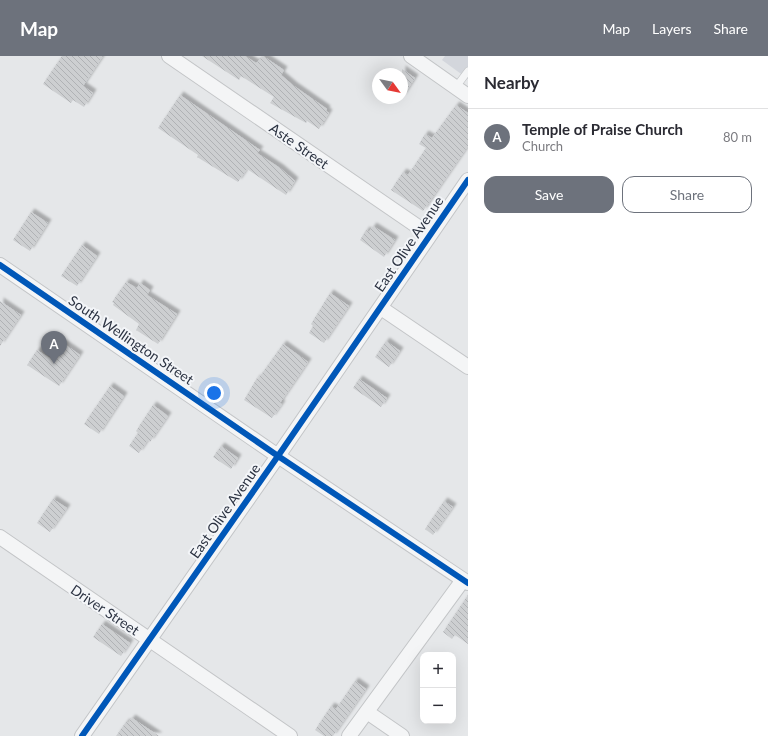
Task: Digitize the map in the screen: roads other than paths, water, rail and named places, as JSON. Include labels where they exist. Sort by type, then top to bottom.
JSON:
[{"type":"street","name":"Aste Street","points":[[169,56],[430,235]]},
{"type":"street","points":[[411,56],[462,92]]},
{"type":"street","name":"East Olive Avenue","points":[[86,735],[149,640],[468,180]]},
{"type":"street","name":"South Wellington Street","points":[[0,265],[278,456],[466,581]]},
{"type":"street","points":[[380,308],[468,367]]},
{"type":"street","name":"Driver Street","points":[[0,538],[290,736]]},
{"type":"street","points":[[349,736],[466,581]]},
{"type":"street","points":[[367,712],[402,736]]},
{"type":"lane","points":[[462,92],[468,71]]},
{"type":"place","name":"Temple of Praise Church","points":[[54,364]]}]
